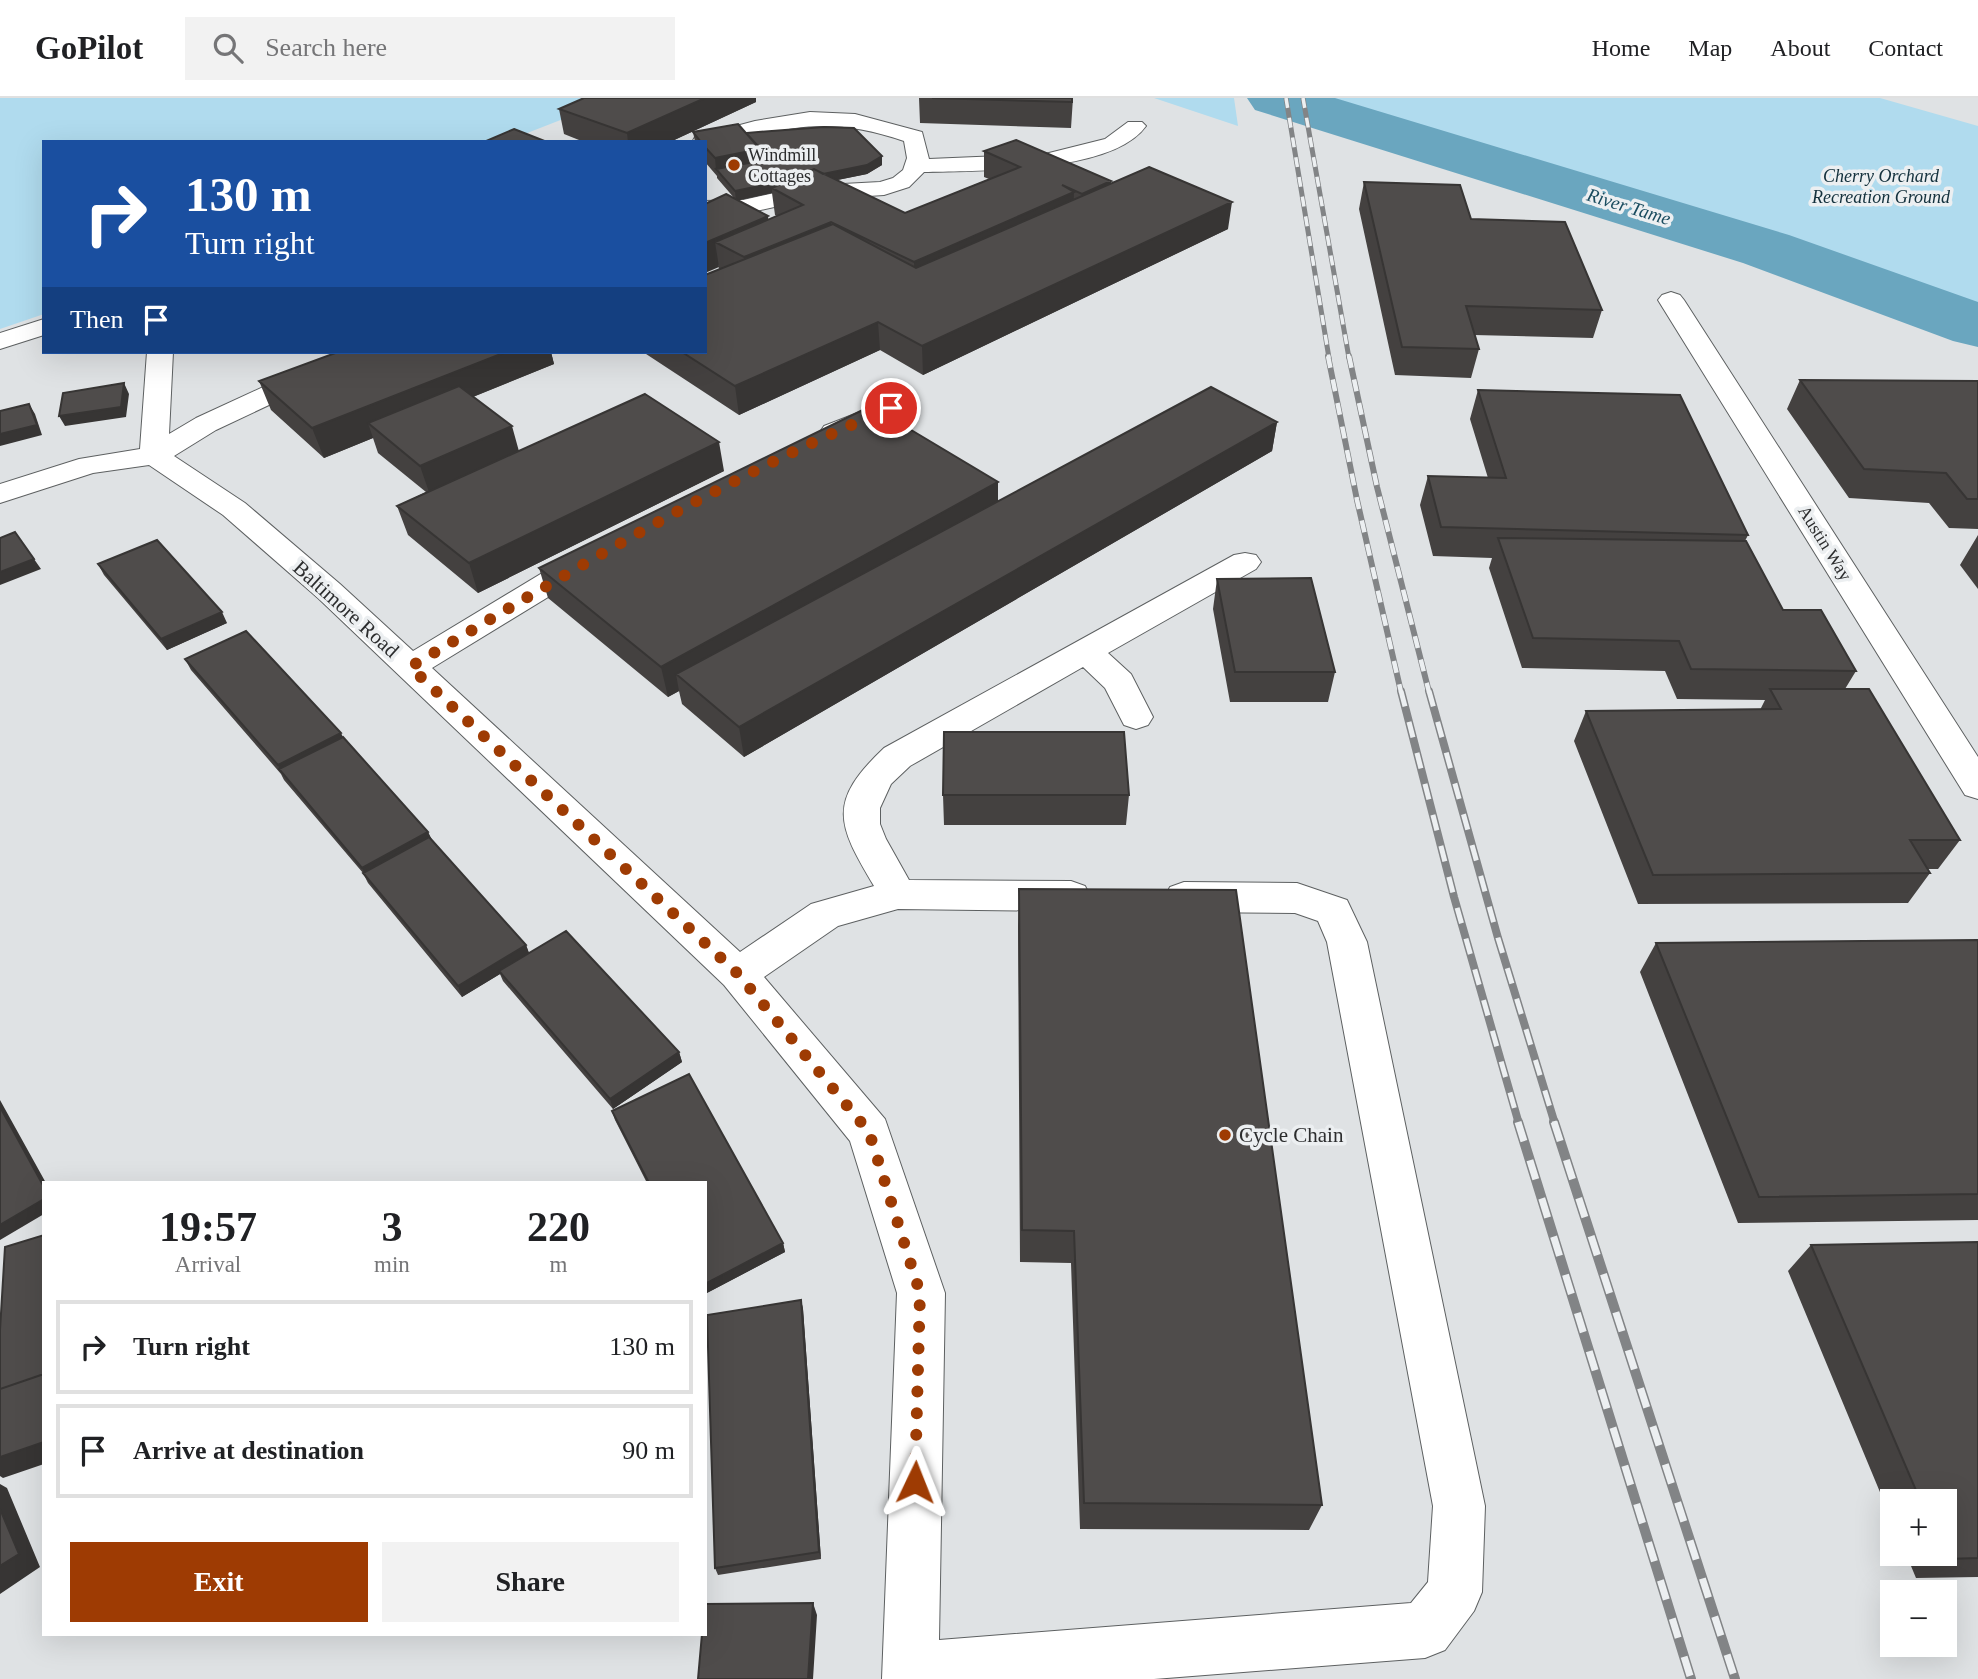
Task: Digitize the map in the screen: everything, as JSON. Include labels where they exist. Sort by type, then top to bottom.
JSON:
[{"type":"street","points":[[707,141],[740,130],[770,125],[843,119],[876,124],[914,137],[920,153],[918,166],[902,183],[858,194],[807,193],[745,207],[707,208]]},
{"type":"street","points":[[918,166],[1045,161],[1113,144],[1135,126]]},
{"type":"street","name":"Austin Way","points":[[1671,300],[1978,786]]},
{"type":"street","points":[[0,341],[42,328]]},
{"type":"street","points":[[154,456],[160,354]]},
{"type":"street","points":[[0,494],[89,465],[154,456],[206,424],[356,354]]},
{"type":"street","points":[[804,446],[891,408]]},
{"type":"street","name":"Baltimore Road","points":[[154,456],[234,509],[329,591],[738,974],[869,1132],[920,1293],[910,1675]]},
{"type":"street","points":[[410,667],[614,546]]},
{"type":"street","points":[[898,894],[866,840],[861,817],[862,798],[877,773],[897,757],[1245,562]]},
{"type":"street","points":[[1086,651],[1119,682],[1136,717]]},
{"type":"street","points":[[738,974],[825,915],[898,894],[1297,898],[1333,911],[1347,942],[1459,1506],[1455,1592],[1425,1630],[910,1675]]},
{"type":"green space","points":[[0,98],[617,98],[509,140],[42,140],[42,315],[0,329]]},
{"type":"green space","points":[[1154,98],[1234,98],[1238,126]]},
{"type":"green space","name":"Cherry Orchard Recreation Ground","points":[[1327,98],[1880,98],[1978,126],[1978,305],[1327,103]]},
{"type":"building","points":[[584,98],[705,98],[627,133],[559,109]]},
{"type":"building","points":[[932,98],[1072,98],[1072,102]]},
{"type":"building","points":[[738,124],[760,149],[715,158],[707,149],[707,140],[699,140],[693,132]]},
{"type":"building","points":[[824,127],[854,128],[882,156],[867,165],[823,174],[814,169],[789,180],[735,191],[716,169],[770,159],[746,133]]},
{"type":"building","points":[[514,129],[542,140],[489,140]]},
{"type":"building","points":[[1016,140],[1111,181],[1082,194],[1062,185],[1074,192],[914,262],[831,222],[744,257],[715,242],[803,205],[772,188],[814,169],[905,213],[1020,167],[984,151]]},
{"type":"building","points":[[1149,167],[1232,202],[922,346],[878,322],[735,386],[685,354],[707,354],[707,274],[833,224],[916,268]]},
{"type":"building","points":[[1364,182],[1460,185],[1471,219],[1565,222],[1602,310],[1466,306],[1479,349],[1402,347]]},
{"type":"building","points":[[726,194],[768,216],[707,242],[707,203]]},
{"type":"building","points":[[333,354],[501,354],[312,428],[259,381]]},
{"type":"building","points":[[1800,380],[1978,381],[1978,499],[1967,499],[1946,473],[1864,469]]},
{"type":"building","points":[[124,383],[121,407],[59,416],[63,393]]},
{"type":"building","points":[[459,386],[512,426],[420,466],[368,423]]},
{"type":"building","points":[[1211,387],[1277,422],[739,727],[676,674]]},
{"type":"building","points":[[1478,390],[1680,395],[1748,535],[1441,527],[1428,476],[1506,478]]},
{"type":"building","points":[[645,394],[719,442],[469,563],[397,506]]},
{"type":"building","points":[[29,404],[37,425],[0,434],[0,411]]},
{"type":"building","points":[[871,406],[998,482],[661,667],[539,568]]},
{"type":"building","points":[[15,532],[34,559],[0,572],[0,538]]},
{"type":"building","points":[[1498,538],[1746,541],[1783,610],[1821,610],[1856,671],[1691,669],[1679,641],[1533,638]]},
{"type":"building","points":[[157,540],[222,612],[161,639],[98,564]]},
{"type":"building","points":[[1311,578],[1335,672],[1235,672],[1217,579]]},
{"type":"building","points":[[246,631],[341,733],[278,765],[185,659]]},
{"type":"building","points":[[1770,689],[1869,689],[1960,840],[1910,840],[1930,873],[1653,875],[1586,711],[1781,709]]},
{"type":"building","points":[[944,732],[1124,732],[1129,795],[943,795]]},
{"type":"building","points":[[343,737],[428,832],[362,868],[279,769]]},
{"type":"building","points":[[429,837],[526,945],[458,986],[363,873]]},
{"type":"building","points":[[1019,889],[1236,890],[1322,1505],[1084,1503],[1074,1231],[1022,1230]]},
{"type":"building","points":[[566,931],[679,1052],[610,1099],[499,971]]},
{"type":"building","points":[[1978,940],[1978,1194],[1759,1197],[1656,943]]},
{"type":"building","points":[[689,1074],[783,1243],[707,1283],[707,1181],[648,1181],[612,1111]]},
{"type":"building","points":[[0,1107],[42,1183],[42,1200],[0,1225]]},
{"type":"building","points":[[42,1236],[42,1375],[0,1389],[0,1330],[5,1247]]},
{"type":"building","points":[[1978,1242],[1978,1558],[1957,1559],[1957,1489],[1915,1489],[1811,1245]]},
{"type":"building","points":[[801,1300],[819,1552],[715,1568],[707,1315]]},
{"type":"building","points":[[42,1375],[42,1443],[0,1457],[0,1389]]},
{"type":"building","points":[[0,1509],[19,1554],[0,1566]]},
{"type":"building","points":[[813,1603],[808,1679],[698,1679],[702,1636],[707,1636],[707,1604]]},
{"type":"waterway","name":"River Tame","points":[[1275,98],[1766,249],[1978,326]]},
{"type":"railway","points":[[1286,98],[1329,358]]},
{"type":"railway","points":[[1303,98],[1349,358]]},
{"type":"railway","points":[[1328,356],[1357,500],[1401,692]]},
{"type":"railway","points":[[1349,356],[1377,487],[1429,692]]},
{"type":"railway","points":[[1401,691],[1454,897],[1519,1124]]},
{"type":"railway","points":[[1429,691],[1498,938],[1555,1124]]},
{"type":"railway","points":[[1518,1122],[1691,1679]]},
{"type":"railway","points":[[1554,1122],[1735,1679]]},
{"type":"place","name":"Windmill Cottages","points":[[734,165]]},
{"type":"place","name":"Cycle Chain","points":[[1225,1135]]},
{"type":"route","points":[[891,408],[792,451],[589,559],[410,667],[738,974],[869,1132],[920,1293],[915,1482]]}]
